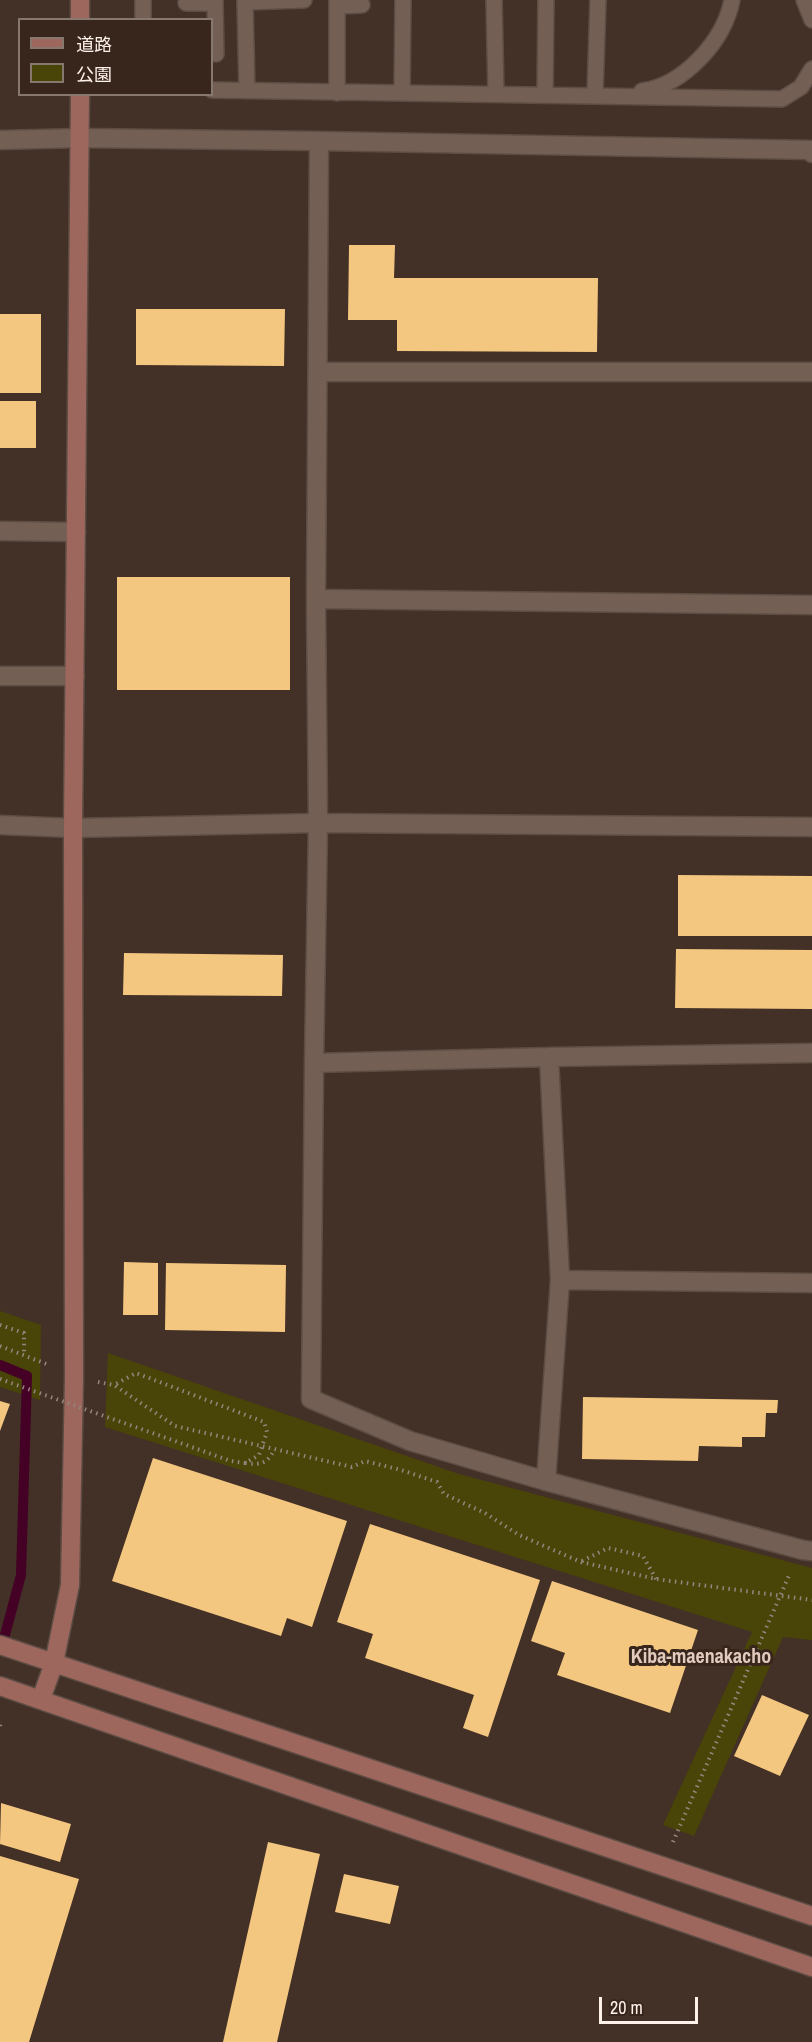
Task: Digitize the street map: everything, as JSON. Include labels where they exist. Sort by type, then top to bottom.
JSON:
[{"type":"street","points":[[80,0],[80,18]]},
{"type":"street","points":[[41,1699],[54,1663],[70,1585],[74,1378],[73,828],[80,96]]},
{"type":"street","points":[[0,140],[80,138],[319,141],[811,150],[812,153]]},
{"type":"street","points":[[319,141],[316,599],[318,823],[311,1399],[410,1441],[546,1481],[808,1551]]},
{"type":"street","points":[[318,372],[812,372]]},
{"type":"street","points":[[0,531],[76,532]]},
{"type":"street","points":[[316,599],[812,605]]},
{"type":"street","points":[[0,676],[75,676]]},
{"type":"street","points":[[0,825],[73,828],[318,823],[812,827]]},
{"type":"street","points":[[314,1063],[812,1053]]},
{"type":"street","points":[[546,1481],[560,1280],[549,1057]]},
{"type":"street","points":[[560,1280],[812,1283]]},
{"type":"street","points":[[0,1645],[812,1916]]},
{"type":"street","points":[[0,1686],[812,1967]]},
{"type":"lane","points":[[143,0],[143,18]]},
{"type":"lane","points":[[247,91],[244,2],[304,0]]},
{"type":"lane","points":[[402,93],[403,0]]},
{"type":"lane","points":[[494,0],[496,94]]},
{"type":"lane","points":[[545,95],[546,0]]},
{"type":"lane","points":[[590,95],[598,0]]},
{"type":"lane","points":[[590,95],[626,94],[650,90],[669,83],[682,74],[704,52],[720,30],[732,0]]},
{"type":"lane","points":[[804,0],[812,20]]},
{"type":"lane","points":[[186,3],[215,1],[216,54]]},
{"type":"lane","points":[[337,93],[338,3],[362,5]]},
{"type":"lane","points":[[213,90],[782,99],[801,87],[812,69]]},
{"type":"path","points":[[0,1325],[24,1333],[24,1354]]},
{"type":"path","points":[[0,1346],[24,1354],[74,1378],[114,1385],[175,1426],[352,1467],[365,1461],[437,1482],[444,1494],[485,1513],[519,1535],[581,1562],[657,1579],[781,1598],[812,1600]]},
{"type":"path","points":[[114,1385],[136,1373],[264,1422],[267,1432],[259,1455],[245,1462]]},
{"type":"path","points":[[0,1379],[231,1461],[258,1464],[266,1462],[274,1450]]},
{"type":"path","points":[[581,1562],[608,1548],[643,1556],[657,1579]]},
{"type":"path","points":[[673,1842],[781,1598],[793,1564],[808,1551]]},
{"type":"green space","points":[[0,1311],[41,1325],[40,1400],[0,1387]]},
{"type":"green space","points":[[108,1353],[459,1474],[812,1568],[812,1640],[783,1637],[694,1836],[663,1825],[752,1632],[105,1427]]},
{"type":"building","points":[[349,245],[395,245],[394,278],[598,278],[597,352],[397,351],[397,320],[348,320]]},
{"type":"building","points":[[136,309],[285,309],[284,366],[136,365]]},
{"type":"building","points":[[0,314],[41,314],[41,393],[0,393]]},
{"type":"building","points":[[0,401],[36,401],[36,448],[0,448]]},
{"type":"building","points":[[117,577],[290,577],[290,690],[117,690]]},
{"type":"building","points":[[678,875],[812,876],[812,936],[678,936]]},
{"type":"building","points":[[676,949],[812,950],[812,1009],[675,1008]]},
{"type":"building","points":[[124,953],[283,955],[282,996],[123,995]]},
{"type":"building","points":[[124,1262],[158,1263],[158,1315],[123,1315]]},
{"type":"building","points":[[166,1263],[286,1265],[285,1332],[165,1330]]},
{"type":"building","points":[[583,1397],[778,1400],[777,1413],[766,1413],[765,1437],[742,1437],[742,1447],[699,1446],[698,1461],[582,1459]]},
{"type":"building","points":[[0,1401],[10,1404],[0,1431]]},
{"type":"building","points":[[153,1458],[347,1521],[312,1627],[287,1618],[281,1636],[112,1581]]},
{"type":"building","points":[[370,1524],[540,1580],[488,1737],[463,1728],[474,1695],[365,1658],[373,1634],[337,1622]]},
{"type":"building","points":[[552,1581],[698,1630],[670,1713],[557,1675],[565,1653],[531,1641]]},
{"type":"building","points":[[762,1695],[809,1715],[780,1776],[734,1756]]},
{"type":"building","points":[[1,1803],[71,1824],[60,1862],[0,1844]]},
{"type":"building","points":[[268,1842],[320,1854],[277,2042],[223,2042]]},
{"type":"building","points":[[0,1856],[79,1879],[29,2042],[0,2042]]},
{"type":"building","points":[[344,1874],[399,1886],[390,1924],[335,1912]]},
{"type":"waterway","points":[[0,1365],[27,1376],[21,1575],[1,1650]]},
{"type":"district","name":"Kiba-maenakacho","points":[[701,1658]]}]
